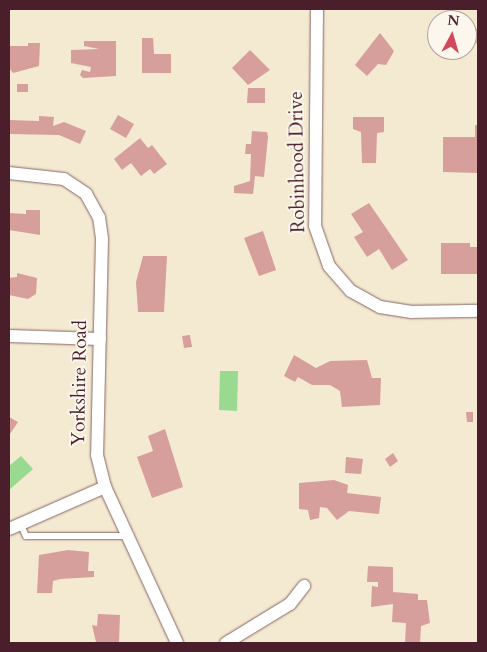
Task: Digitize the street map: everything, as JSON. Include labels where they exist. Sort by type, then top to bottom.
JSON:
[{"type":"street","name":"Robinhood Drive","points":[[317,9],[315,226],[329,266],[351,291],[380,307],[412,312],[478,311]]},
{"type":"street","name":"Yorkshire Road","points":[[9,173],[64,179],[94,204],[102,239],[100,339],[95,434],[105,487],[177,643]]},
{"type":"street","points":[[9,336],[100,339]]},
{"type":"street","points":[[9,529],[22,525],[105,487]]},
{"type":"street","points":[[226,643],[290,604],[304,586]]},
{"type":"lane","points":[[22,525],[26,536],[128,536]]},
{"type":"green space","points":[[220,371],[238,371],[237,411],[219,410]]},
{"type":"green space","points":[[21,456],[33,469],[9,490],[9,466]]},
{"type":"building","points":[[477,29],[481,36],[477,43]]},
{"type":"building","points":[[380,33],[394,51],[386,65],[378,64],[367,76],[355,65]]},
{"type":"building","points":[[142,38],[153,38],[154,54],[171,54],[171,73],[142,73]]},
{"type":"building","points":[[84,41],[116,41],[116,76],[83,78],[80,75],[82,70],[90,72],[91,67],[71,63],[71,50],[99,49],[84,46]]},
{"type":"building","points":[[28,43],[40,43],[39,66],[13,73],[9,68],[9,46],[28,46]]},
{"type":"building","points":[[250,50],[270,70],[248,85],[232,68]]},
{"type":"building","points":[[17,84],[28,84],[28,92],[17,92]]},
{"type":"building","points":[[248,88],[265,88],[265,103],[247,103]]},
{"type":"building","points":[[118,115],[134,124],[126,138],[110,129]]},
{"type":"building","points":[[39,116],[54,117],[53,126],[64,122],[86,131],[80,144],[59,135],[9,134],[9,120],[39,121]]},
{"type":"building","points":[[353,117],[384,117],[384,132],[377,133],[376,163],[362,163],[361,132],[353,129]]},
{"type":"building","points":[[475,125],[478,125],[478,173],[443,172],[443,137],[475,137]]},
{"type":"building","points":[[252,131],[267,132],[264,177],[255,176],[253,194],[234,193],[234,186],[250,181],[251,154],[245,154],[246,144],[251,144]]},
{"type":"building","points":[[140,138],[148,148],[152,145],[167,164],[154,174],[150,169],[141,176],[131,163],[122,170],[114,159]]},
{"type":"building","points":[[369,203],[408,260],[392,270],[379,249],[367,257],[354,237],[363,232],[351,214]]},
{"type":"building","points":[[26,210],[40,210],[40,235],[9,230],[9,213],[26,214]]},
{"type":"building","points":[[263,231],[276,270],[259,276],[244,238]]},
{"type":"building","points":[[441,243],[470,243],[470,247],[478,247],[478,274],[441,274]]},
{"type":"building","points":[[143,256],[167,256],[164,312],[138,312],[136,282]]},
{"type":"building","points":[[17,273],[37,278],[36,294],[28,299],[9,295],[9,278],[17,277]]},
{"type":"building","points":[[190,335],[192,347],[184,348],[182,336]]},
{"type":"building","points":[[294,355],[316,368],[330,361],[367,360],[372,378],[381,378],[380,405],[342,407],[340,391],[330,385],[312,385],[298,377],[295,382],[284,376]]},
{"type":"building","points":[[466,412],[473,412],[473,422],[467,422]]},
{"type":"building","points":[[9,417],[18,422],[10,434],[9,433]]},
{"type":"building","points":[[165,429],[183,487],[152,498],[137,457],[153,451],[148,436]]},
{"type":"building","points":[[393,453],[398,461],[390,467],[385,459]]},
{"type":"building","points":[[346,457],[363,459],[361,474],[345,473]]},
{"type":"building","points":[[334,480],[348,485],[347,493],[381,497],[379,514],[349,511],[337,520],[327,508],[320,507],[319,518],[310,520],[308,510],[299,509],[299,483]]},
{"type":"building","points":[[68,550],[89,552],[88,571],[94,571],[94,577],[60,579],[53,581],[52,593],[37,593],[39,555]]},
{"type":"building","points":[[368,566],[393,567],[393,592],[418,594],[418,600],[427,600],[430,623],[421,626],[420,643],[405,643],[406,623],[392,622],[393,604],[371,607],[372,586],[378,587],[378,582],[367,582]]},
{"type":"building","points":[[98,614],[120,615],[119,643],[90,643],[96,642],[92,625],[97,626]]}]
